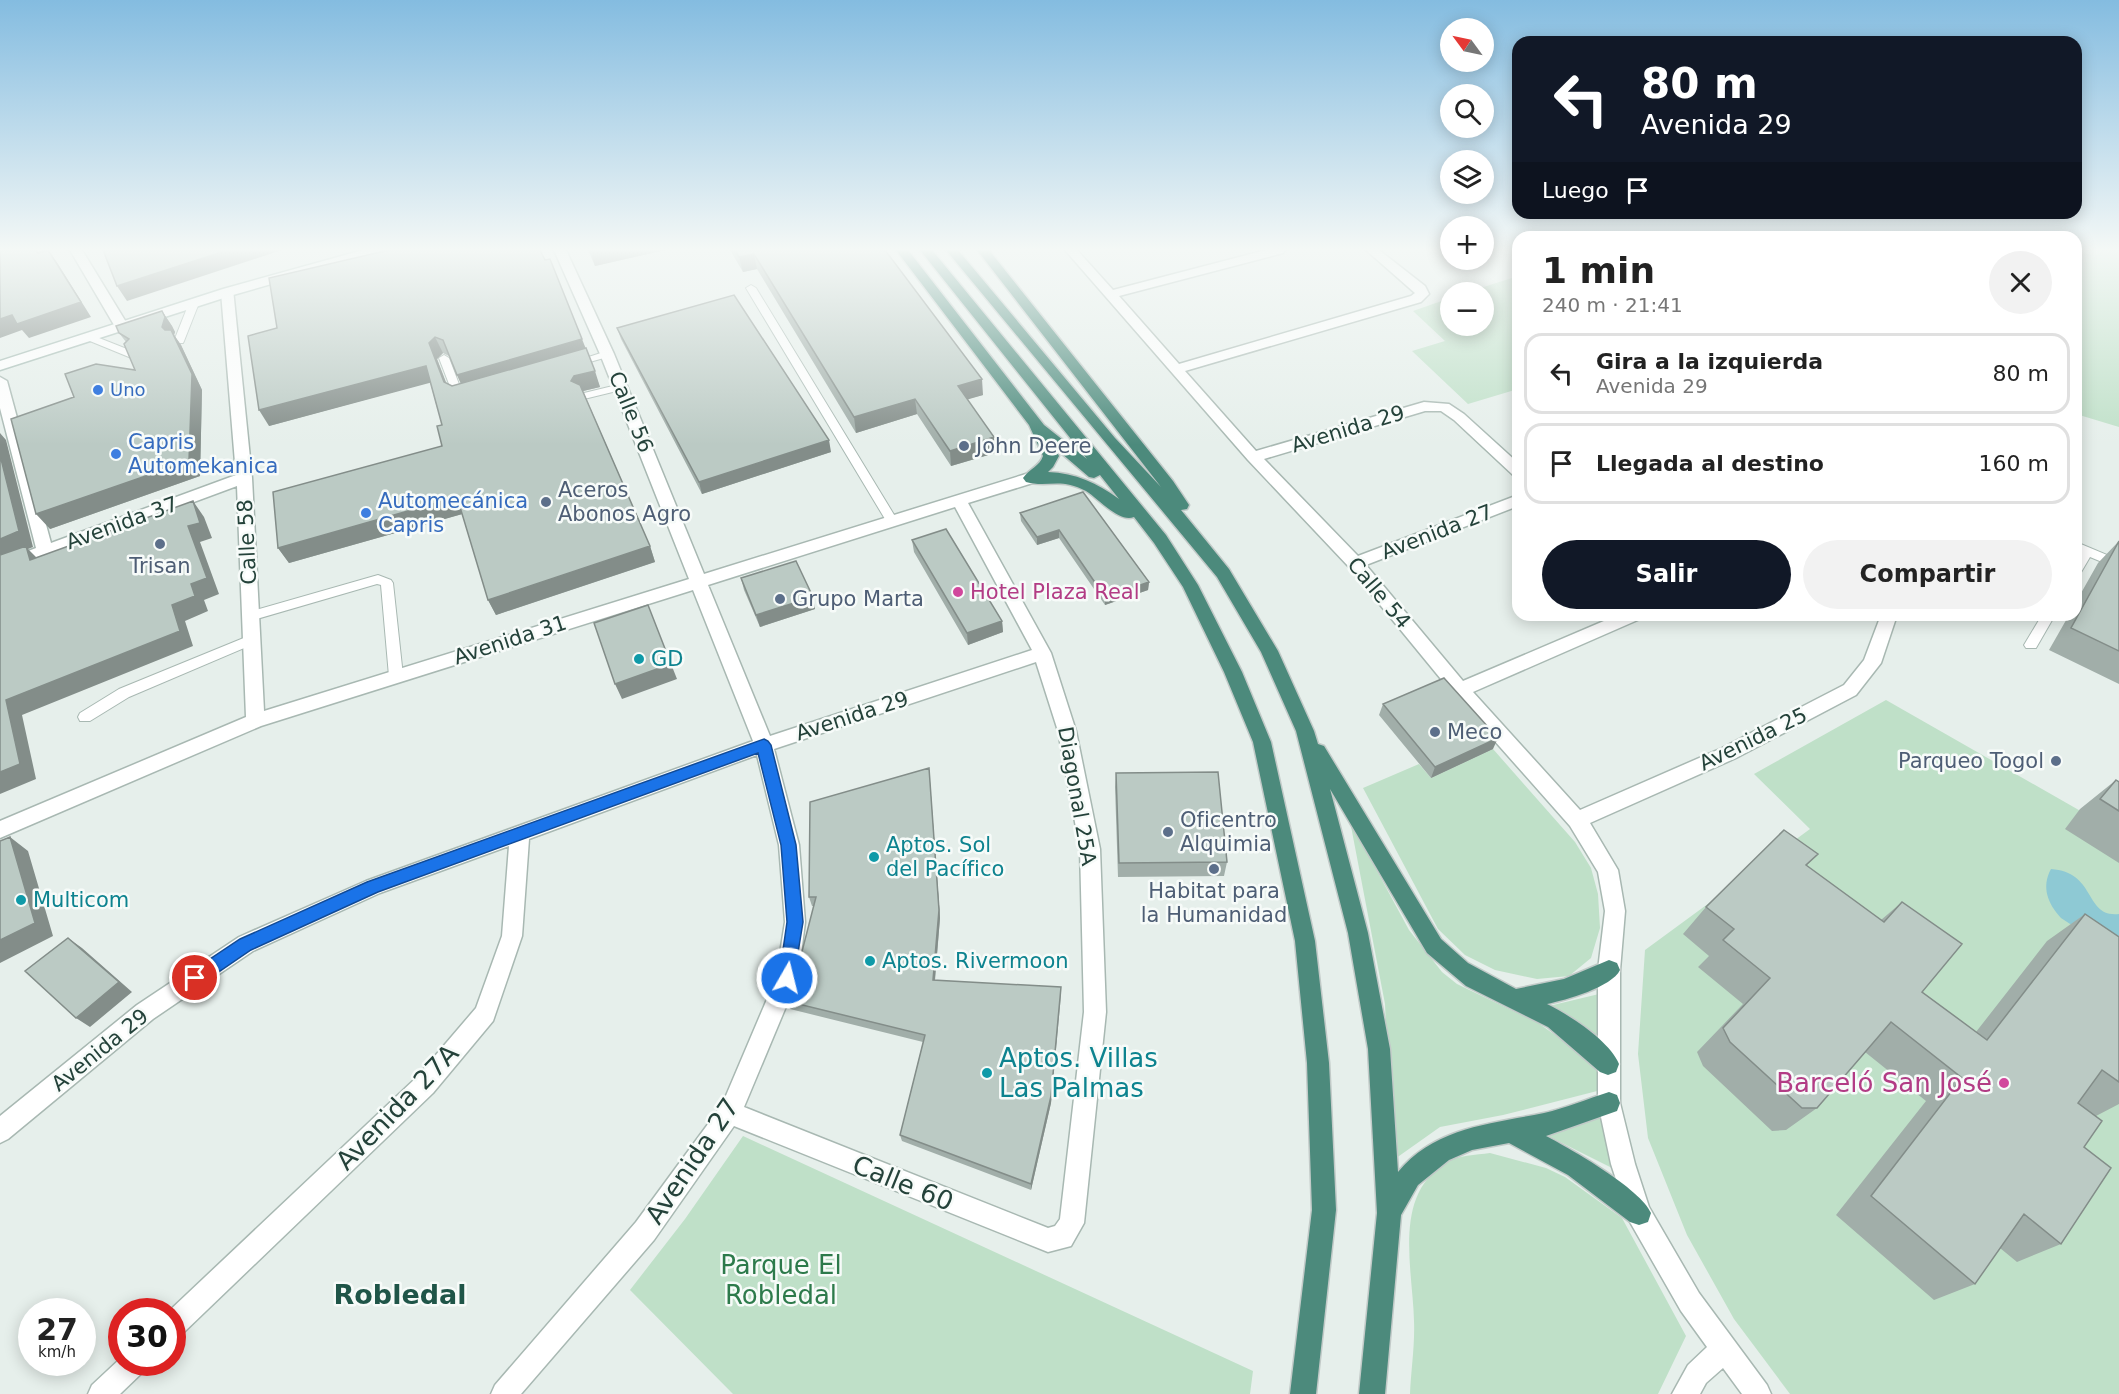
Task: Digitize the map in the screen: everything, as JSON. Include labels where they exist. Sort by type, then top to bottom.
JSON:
[{"type":"highway","points":[[952,315],[1036,424],[1051,456],[1048,464],[1030,478]]},
{"type":"highway","points":[[978,315],[1160,539],[1195,595],[1233,672],[1262,742],[1305,941],[1318,1063],[1324,1210],[1303,1394]]},
{"type":"highway","points":[[1006,315],[1110,441],[1159,494],[1223,573]]},
{"type":"highway","points":[[1034,315],[1168,485],[1269,651],[1305,732],[1434,946],[1452,965],[1478,983],[1549,1016],[1580,1037],[1608,1064]]},
{"type":"highway","points":[[1036,424],[1126,499]]},
{"type":"highway","points":[[1030,478],[1053,475],[1080,482],[1109,499],[1160,539]]},
{"type":"highway","points":[[1305,732],[1358,933],[1379,1049],[1389,1213],[1372,1394]]},
{"type":"highway","points":[[1516,999],[1555,993],[1585,984],[1609,970]]},
{"type":"highway","points":[[1389,1213],[1409,1178],[1436,1153],[1470,1137],[1555,1122],[1609,1103]]},
{"type":"highway","points":[[1508,1130],[1562,1156],[1597,1178],[1639,1213]]},
{"type":"street","points":[[115,315],[122,327]]},
{"type":"street","points":[[0,366],[158,315]]},
{"type":"street","name":"Calle 58","points":[[230,315],[244,478],[255,721]]},
{"type":"street","name":"Calle 56","points":[[589,315],[700,580],[764,745]]},
{"type":"street","name":"Calle 54","points":[[1127,315],[1253,457],[1355,563],[1460,690],[1577,820],[1608,870],[1615,911],[1609,970],[1609,1103],[1623,1164],[1639,1213],[1690,1302],[1723,1350],[1758,1394]]},
{"type":"street","points":[[1177,369],[1361,315]]},
{"type":"street","points":[[0,381],[45,551]]},
{"type":"street","name":"Avenida 29","points":[[1253,457],[1424,406],[1444,407],[1459,417],[1512,466]]},
{"type":"street","name":"Avenida 37","points":[[0,568],[244,478]]},
{"type":"street","name":"Avenida 31","points":[[0,830],[255,721],[1030,478]]},
{"type":"street","name":"Diagonal 25A","points":[[959,500],[1042,653],[1067,730],[1090,849],[1095,1012],[1072,1223]]},
{"type":"street","name":"Avenida 27","points":[[1355,563],[1512,502]]},
{"type":"street","points":[[1460,690],[1620,621]]},
{"type":"street","name":"Avenida 25","points":[[1577,820],[1729,753],[1850,690],[1872,663],[1886,621]]},
{"type":"street","name":"Avenida 29","points":[[0,1131],[145,1012],[246,945],[373,887],[520,833],[764,745],[1042,653]]},
{"type":"street","name":"Avenida 27","points":[[504,1394],[645,1231],[730,1113],[787,978],[795,922],[789,845],[764,745]]},
{"type":"street","name":"Avenida 27A","points":[[186,1313],[425,1085],[485,1014],[512,936],[520,833]]},
{"type":"street","name":"Calle 60","points":[[730,1113],[1048,1240],[1062,1237],[1072,1223]]},
{"type":"street","points":[[1685,1394],[1697,1374],[1723,1350]]},
{"type":"street","points":[[101,1394],[120,1376]]},
{"type":"lane","points":[[179,340],[189,315]]},
{"type":"lane","points":[[767,315],[892,521]]},
{"type":"lane","points":[[89,337],[133,355]]},
{"type":"lane","points":[[562,367],[607,354]]},
{"type":"lane","points":[[444,358],[459,397],[470,394]]},
{"type":"lane","points":[[584,396],[621,387]]},
{"type":"lane","points":[[2082,548],[2119,565]]},
{"type":"lane","points":[[2082,561],[2088,551]]},
{"type":"lane","points":[[250,616],[378,579],[387,583],[396,676]]},
{"type":"lane","points":[[2031,645],[2045,621]]},
{"type":"lane","points":[[85,717],[124,693],[251,640]]},
{"type":"green space","points":[[1417,315],[1440,315],[1440,336],[1494,336],[1494,315],[1512,315],[1512,391],[1468,404],[1412,351],[1445,341]]},
{"type":"green space","points":[[2082,315],[2119,315],[2119,427],[2082,416]]},
{"type":"green space","points":[[1886,700],[2119,833],[2119,1394],[1790,1394],[1734,1319],[1687,1235],[1648,1138],[1638,1054],[1645,950],[1810,829],[1754,774]]},
{"type":"green space","points":[[1493,749],[1575,842],[1591,868],[1598,894],[1600,928],[1591,958],[1569,976],[1537,979],[1495,970],[1465,955],[1438,929],[1363,788],[1419,764],[1431,778]]},
{"type":"green space","points":[[1350,821],[1409,930],[1442,972],[1457,984],[1538,1023],[1568,1044],[1597,1071],[1601,1090],[1503,1115],[1440,1127],[1392,1161],[1385,1004]]},
{"type":"green space","points":[[1599,994],[1598,1042],[1549,1006]]},
{"type":"green space","points":[[1602,1115],[1604,1134],[1614,1169],[1538,1131]]},
{"type":"green space","name":"Parque El Robledal","points":[[743,1136],[1253,1371],[1250,1394],[733,1394],[630,1290],[685,1219]]},
{"type":"green space","points":[[1490,1153],[1546,1168],[1565,1177],[1622,1218],[1686,1336],[1658,1394],[1410,1394],[1414,1330],[1409,1235],[1418,1194],[1429,1177],[1451,1160]]},
{"type":"water","points":[[2051,869],[2066,872],[2076,878],[2100,909],[2108,913],[2119,914],[2119,956],[2056,913],[2049,901],[2046,889]]},
{"type":"building","points":[[0,315],[12,315],[0,319]]},
{"type":"building","points":[[12,315],[43,315],[17,324]]},
{"type":"building","name":"Capris Automekanica","points":[[150,315],[164,315],[162,327],[165,330],[171,330],[192,374],[189,461],[36,514],[11,419],[74,397],[65,374],[96,364],[135,370],[124,344],[129,339],[119,333],[116,326]]},
{"type":"building","points":[[275,315],[572,315],[582,339],[457,375],[443,340],[435,337],[429,343],[444,382],[452,386],[586,348],[595,371],[574,376],[571,381],[580,385],[650,546],[488,600],[457,497],[278,548],[273,492],[442,446],[437,426],[442,425],[426,366],[259,410],[248,336],[277,328]]},
{"type":"building","points":[[663,315],[747,315],[829,440],[699,482],[617,328]]},
{"type":"building","points":[[791,315],[934,315],[982,379],[958,386],[994,437],[950,451],[915,399],[854,417]]},
{"type":"building","points":[[0,455],[19,531],[0,539]]},
{"type":"building","points":[[1083,492],[1149,582],[1105,597],[1059,530],[1037,537],[1020,513]]},
{"type":"building","points":[[193,501],[200,523],[188,526],[207,578],[191,584],[195,596],[172,605],[180,631],[6,700],[20,764],[0,772],[0,555],[26,546],[30,560]]},
{"type":"building","name":"Hotel Plaza Real","points":[[946,529],[1002,621],[967,633],[912,540]]},
{"type":"building","points":[[2119,541],[2119,651],[2071,628],[2075,621],[2082,621],[2082,608]]},
{"type":"building","name":"Grupo Marta","points":[[796,561],[813,597],[756,615],[741,578]]},
{"type":"building","name":"GD","points":[[648,605],[671,664],[615,684],[594,623]]},
{"type":"building","name":"Meco","points":[[1444,678],[1498,738],[1435,767],[1383,704]]},
{"type":"building","points":[[929,768],[939,910],[933,980],[1061,987],[1051,1096],[1031,1184],[900,1135],[925,1035],[786,1001],[797,971],[816,897],[809,897],[810,802]]},
{"type":"building","name":"Oficentro Alquimia","points":[[1218,772],[1227,862],[1119,863],[1116,773]]},
{"type":"building","points":[[2116,780],[2119,782],[2119,811],[2100,799]]},
{"type":"building","name":"Barceló San José","points":[[1784,830],[1818,854],[1806,865],[1884,922],[1902,902],[1962,944],[1922,992],[1987,1040],[2085,914],[2119,937],[2119,1082],[2102,1070],[2078,1103],[2102,1121],[2084,1147],[2111,1168],[2061,1244],[2024,1214],[1975,1284],[1871,1196],[1962,1078],[1891,1022],[1817,1108],[1802,1108],[1730,1042],[1723,1028],[1770,978],[1723,940],[1734,929],[1706,907]]},
{"type":"building","points":[[10,837],[35,923],[0,940],[0,841]]},
{"type":"building","points":[[68,938],[119,982],[76,1018],[25,971]]},
{"type":"place","name":"Uno","points":[[98,390]]},
{"type":"place","name":"John Deere","points":[[964,446]]},
{"type":"place","name":"Capris Automekanica","points":[[116,454]]},
{"type":"place","name":"Aceros Abonos Agro","points":[[546,502]]},
{"type":"place","name":"Automecánica Capris","points":[[366,513]]},
{"type":"place","name":"Trisan","points":[[160,544]]},
{"type":"place","name":"Hotel Plaza Real","points":[[958,592]]},
{"type":"place","name":"Grupo Marta","points":[[780,599]]},
{"type":"place","name":"GD","points":[[639,659]]},
{"type":"place","name":"Meco","points":[[1435,732]]},
{"type":"place","name":"Parqueo Togol","points":[[2056,761]]},
{"type":"place","name":"Oficentro Alquimia","points":[[1168,832]]},
{"type":"place","name":"Aptos. Sol del Pacífico","points":[[874,857]]},
{"type":"place","name":"Habitat para la Humanidad","points":[[1214,869]]},
{"type":"place","name":"Multicom","points":[[21,900]]},
{"type":"place","name":"Aptos. Rivermoon","points":[[870,961]]},
{"type":"place","name":"Aptos. Villas Las Palmas","points":[[987,1073]]},
{"type":"place","name":"Barceló San José","points":[[2004,1083]]},
{"type":"district","name":"Robledal","points":[[400,1295]]},
{"type":"route","points":[[195,978],[246,945],[373,887],[764,745],[789,845],[795,922],[787,978]]}]
